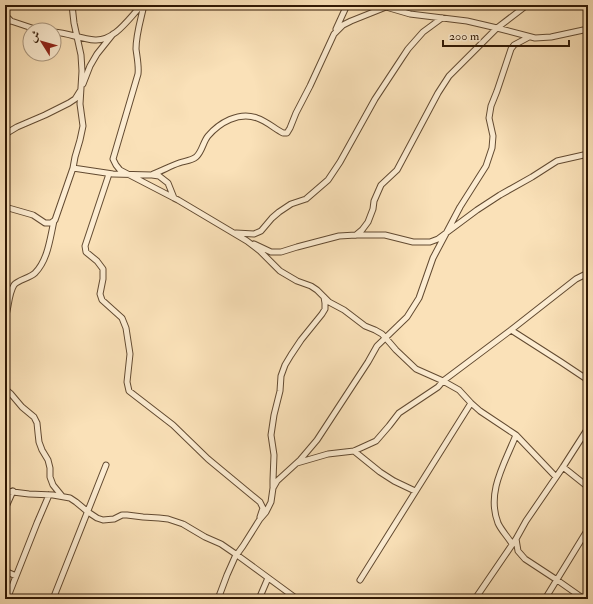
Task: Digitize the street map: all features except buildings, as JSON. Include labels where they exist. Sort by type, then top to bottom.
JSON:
[{"type":"street","points":[[5,318],[14,286],[17,282],[22,281],[35,273],[40,267],[46,254],[54,221],[73,168],[83,126],[80,104],[82,66],[81,55],[72,5]]},
{"type":"street","points":[[136,11],[138,5]]},
{"type":"street","points":[[5,146],[7,133],[9,131],[51,112],[75,99],[81,91],[90,66],[100,50],[113,34],[143,5]]},
{"type":"street","points":[[143,5],[136,48],[139,66],[138,74],[113,159],[120,170],[140,179],[235,233],[247,241],[280,270],[296,281],[318,290],[329,302],[344,310],[365,326],[375,330],[416,369],[459,390],[485,415],[505,426],[516,435],[556,477]]},
{"type":"street","points":[[152,175],[194,158],[198,155],[207,136],[220,124],[237,116],[256,117],[283,133],[287,133],[347,5]]},
{"type":"street","points":[[380,5],[410,14],[467,21],[535,38],[551,37],[588,29]]},
{"type":"street","points":[[356,235],[368,222],[373,210],[374,201],[381,185],[397,170],[438,93],[449,76],[497,28],[526,5]]},
{"type":"street","points":[[334,34],[343,25],[386,8]]},
{"type":"street","points":[[5,15],[11,21]]},
{"type":"street","points":[[235,233],[254,234],[261,231],[279,212],[291,204],[306,199],[328,180],[340,162],[375,99],[408,49],[423,32],[442,18]]},
{"type":"street","points":[[5,21],[11,21],[22,25]]},
{"type":"street","points":[[62,33],[93,40],[100,40],[113,34]]},
{"type":"street","points":[[273,488],[277,481],[300,460],[317,440],[377,346],[407,317],[419,298],[433,258],[460,207],[486,166],[492,148],[493,136],[489,118],[491,106],[511,49],[514,44],[529,37]]},
{"type":"street","points":[[247,241],[271,252],[281,252],[339,236],[385,235],[413,242],[430,242],[438,239],[494,198],[557,161],[588,154]]},
{"type":"street","points":[[73,168],[109,174],[159,176],[168,183],[174,198]]},
{"type":"street","points":[[109,174],[85,246],[86,252],[97,261],[103,269],[100,294],[102,300],[122,318],[126,328],[130,354],[127,382],[129,391],[174,425],[208,459],[260,502],[263,508],[260,519]]},
{"type":"street","points":[[5,207],[33,215],[45,223],[51,224],[54,221]]},
{"type":"street","points":[[294,464],[328,454],[354,451],[376,441],[399,413],[438,387],[443,381],[576,279],[588,273]]},
{"type":"street","points":[[218,599],[230,567],[237,554],[266,512],[271,502],[274,455],[271,435],[280,391],[281,376],[291,355],[325,309],[324,296]]},
{"type":"street","points":[[511,330],[588,380]]},
{"type":"street","points":[[5,389],[12,394],[22,407],[34,417],[37,423],[42,450],[48,460],[50,477],[53,485],[62,496]]},
{"type":"street","points":[[360,580],[471,403]]},
{"type":"street","points":[[475,599],[588,428]]},
{"type":"street","points":[[512,544],[499,525],[495,512],[494,493],[497,480],[516,435]]},
{"type":"street","points":[[354,451],[380,472],[394,481],[415,491]]},
{"type":"street","points":[[53,599],[106,465]]},
{"type":"street","points":[[563,467],[588,488]]},
{"type":"street","points":[[5,491],[29,494],[49,494],[70,498],[88,512],[103,520],[114,519],[122,515],[127,515],[168,519],[183,524],[237,554],[297,599]]},
{"type":"street","points":[[5,508],[13,491]]},
{"type":"street","points":[[7,599],[49,494]]},
{"type":"street","points":[[545,599],[588,529]]},
{"type":"street","points":[[516,539],[518,552],[525,559],[584,599]]},
{"type":"street","points":[[5,571],[16,576]]},
{"type":"street","points":[[259,599],[268,578]]}]
